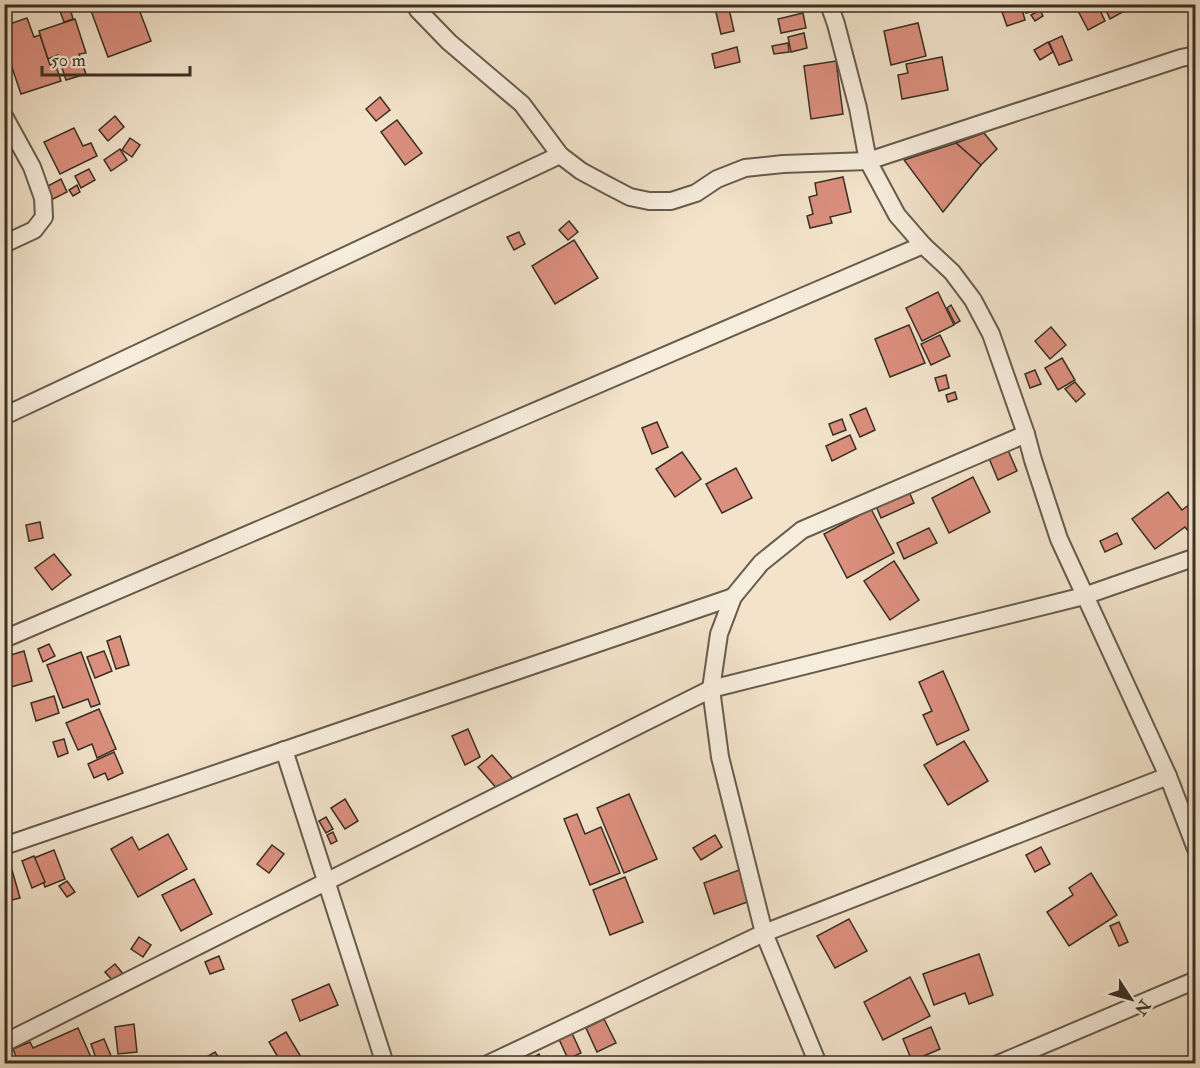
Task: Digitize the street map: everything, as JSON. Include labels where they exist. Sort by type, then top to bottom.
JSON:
[{"type":"street","points":[[415,4],[448,42],[522,104],[560,154],[581,171],[630,197],[649,201],[671,201],[696,193],[717,180],[745,168],[783,164],[868,161],[1196,55]]},
{"type":"street","points":[[829,4],[858,108],[868,161],[897,215],[923,245],[952,272],[973,300],[990,334],[1026,434],[1059,539],[1168,776],[1196,849]]},
{"type":"street","points":[[4,116],[32,167],[44,198],[44,217],[34,230],[4,244]]},
{"type":"street","points":[[4,416],[560,154]]},
{"type":"street","points":[[4,639],[923,245]]},
{"type":"street","points":[[818,1064],[764,933],[720,757],[711,689],[718,634],[733,597],[761,563],[802,530],[1026,434]]},
{"type":"street","points":[[4,1043],[711,689],[1084,596],[1196,557]]},
{"type":"street","points":[[4,846],[733,597]]},
{"type":"street","points":[[284,750],[385,1064]]},
{"type":"street","points":[[488,1064],[764,933],[1168,776]]},
{"type":"street","points":[[998,1064],[1196,980]]},
{"type":"building","points":[[100,4],[137,4],[151,41],[108,57],[90,8]]},
{"type":"building","points":[[714,4],[728,4],[734,31],[721,34]]},
{"type":"building","points":[[1025,4],[1031,4],[1031,12],[1026,13]]},
{"type":"building","points":[[1097,4],[1105,21],[1088,30],[1075,5]]},
{"type":"building","points":[[1103,4],[1128,4],[1130,8],[1110,19]]},
{"type":"building","points":[[1021,6],[1025,20],[1007,26],[1002,12]]},
{"type":"building","points":[[70,8],[73,19],[64,22],[60,11]]},
{"type":"building","points":[[1040,10],[1043,16],[1035,21],[1031,15]]},
{"type":"building","points":[[803,13],[806,28],[781,33],[778,19]]},
{"type":"building","points":[[27,18],[34,37],[40,35],[50,65],[55,63],[61,81],[21,94],[4,44],[4,26]]},
{"type":"building","points":[[75,19],[86,53],[79,54],[86,74],[66,80],[58,55],[48,59],[39,31]]},
{"type":"building","points":[[918,23],[926,56],[891,65],[884,31]]},
{"type":"building","points":[[804,33],[807,48],[791,52],[788,37]]},
{"type":"building","points":[[1062,36],[1072,60],[1059,65],[1049,42]]},
{"type":"building","points":[[1048,42],[1053,52],[1040,60],[1034,50]]},
{"type":"building","points":[[788,43],[789,52],[774,54],[772,46]]},
{"type":"building","points":[[737,47],[740,62],[715,68],[712,54]]},
{"type":"building","points":[[942,57],[948,90],[902,99],[898,75],[908,73],[906,64]]},
{"type":"building","points":[[836,61],[843,114],[811,119],[804,66]]},
{"type":"building","points":[[380,97],[390,110],[376,121],[366,109]]},
{"type":"building","points":[[115,116],[124,127],[108,141],[99,130]]},
{"type":"building","points":[[397,120],[422,153],[405,165],[381,132]]},
{"type":"building","points":[[74,128],[83,146],[91,143],[97,156],[60,174],[44,142]]},
{"type":"building","points":[[984,133],[997,149],[981,165],[956,143]]},
{"type":"building","points":[[130,138],[140,145],[132,157],[122,150]]},
{"type":"building","points":[[956,143],[981,165],[943,212],[904,160]]},
{"type":"building","points":[[120,149],[127,160],[111,171],[104,160]]},
{"type":"building","points":[[89,169],[95,180],[81,188],[75,176]]},
{"type":"building","points":[[843,177],[851,212],[830,217],[832,223],[810,228],[807,216],[813,214],[809,197],[817,195],[815,183]]},
{"type":"building","points":[[61,179],[67,192],[53,199],[46,187]]},
{"type":"building","points":[[77,185],[80,192],[73,196],[69,190]]},
{"type":"building","points":[[569,221],[578,232],[568,240],[559,230]]},
{"type":"building","points":[[519,232],[525,244],[514,250],[507,237]]},
{"type":"building","points":[[574,240],[598,278],[555,304],[532,266]]},
{"type":"building","points":[[938,292],[954,325],[922,341],[906,308]]},
{"type":"building","points":[[951,305],[960,321],[955,324],[947,308]]},
{"type":"building","points":[[909,325],[925,363],[890,377],[875,339]]},
{"type":"building","points":[[1051,327],[1066,345],[1050,359],[1035,341]]},
{"type":"building","points":[[940,335],[950,356],[931,365],[921,344]]},
{"type":"building","points":[[1062,358],[1075,380],[1058,390],[1045,368]]},
{"type":"building","points":[[1035,370],[1041,384],[1030,388],[1025,374]]},
{"type":"building","points":[[946,375],[949,388],[939,391],[935,378]]},
{"type":"building","points":[[1075,382],[1085,394],[1076,402],[1065,389]]},
{"type":"building","points":[[955,392],[957,399],[948,402],[946,395]]},
{"type":"building","points":[[866,408],[875,430],[860,437],[850,415]]},
{"type":"building","points":[[842,419],[846,430],[833,435],[829,424]]},
{"type":"building","points":[[657,422],[668,447],[652,454],[642,428]]},
{"type":"building","points":[[850,435],[856,449],[832,461],[826,446]]},
{"type":"building","points":[[1007,448],[1017,471],[998,480],[988,456]]},
{"type":"building","points":[[682,452],[701,479],[675,497],[656,469]]},
{"type":"building","points":[[736,468],[752,498],[722,513],[706,484]]},
{"type":"building","points":[[973,477],[990,512],[949,533],[932,498]]},
{"type":"building","points":[[904,480],[914,503],[881,518],[871,494]]},
{"type":"building","points":[[1168,492],[1182,510],[1190,504],[1196,512],[1196,533],[1192,536],[1185,527],[1155,549],[1132,519]]},
{"type":"building","points":[[871,509],[894,553],[847,578],[824,534]]},
{"type":"building","points":[[40,522],[43,538],[29,541],[26,525]]},
{"type":"building","points":[[929,528],[937,543],[904,559],[897,543]]},
{"type":"building","points":[[1117,533],[1122,544],[1105,552],[1100,541]]},
{"type":"building","points":[[54,554],[71,575],[52,590],[35,568]]},
{"type":"building","points":[[894,561],[919,600],[890,620],[864,581]]},
{"type":"building","points":[[120,636],[129,665],[116,669],[107,641]]},
{"type":"building","points":[[49,644],[55,656],[43,662],[38,649]]},
{"type":"building","points":[[24,651],[32,681],[11,687],[4,665],[4,657]]},
{"type":"building","points":[[104,651],[112,671],[95,678],[87,657]]},
{"type":"building","points":[[81,652],[100,704],[91,707],[88,699],[63,708],[47,665]]},
{"type":"building","points":[[943,671],[969,730],[937,745],[923,715],[932,711],[919,682]]},
{"type":"building","points":[[54,696],[59,713],[36,721],[31,703]]},
{"type":"building","points":[[99,709],[116,749],[97,758],[92,744],[78,750],[66,723]]},
{"type":"building","points":[[468,729],[480,757],[465,765],[452,736]]},
{"type":"building","points":[[64,739],[68,753],[58,757],[53,742]]},
{"type":"building","points":[[964,741],[988,781],[948,805],[924,765]]},
{"type":"building","points":[[114,752],[123,773],[108,780],[105,773],[94,778],[88,764]]},
{"type":"building","points":[[492,755],[513,779],[499,791],[478,767]]},
{"type":"building","points":[[629,794],[657,859],[624,873],[597,808]]},
{"type":"building","points":[[345,799],[358,821],[345,829],[331,808]]},
{"type":"building","points":[[577,814],[585,834],[601,827],[620,873],[590,885],[564,819]]},
{"type":"building","points":[[326,817],[333,829],[326,833],[319,821]]},
{"type":"building","points":[[333,832],[337,841],[331,844],[327,835]]},
{"type":"building","points":[[168,834],[187,869],[138,897],[111,849],[132,837],[139,850]]},
{"type":"building","points":[[715,835],[722,847],[701,860],[693,848]]},
{"type":"building","points":[[272,845],[284,854],[269,873],[257,864]]},
{"type":"building","points":[[1041,847],[1050,864],[1035,872],[1026,855]]},
{"type":"building","points":[[54,850],[65,879],[45,887],[34,858]]},
{"type":"building","points":[[34,856],[45,882],[32,888],[22,861]]},
{"type":"building","points":[[742,869],[753,900],[714,914],[704,883]]},
{"type":"building","points":[[12,870],[20,898],[4,902],[4,872]]},
{"type":"building","points":[[1091,873],[1117,915],[1069,946],[1047,912],[1073,895],[1069,888]]},
{"type":"building","points":[[625,877],[643,922],[610,935],[593,890]]},
{"type":"building","points":[[194,879],[212,914],[181,931],[162,895]]},
{"type":"building","points":[[67,881],[75,892],[67,897],[59,886]]},
{"type":"building","points":[[849,919],[867,951],[835,968],[817,936]]},
{"type":"building","points":[[1119,922],[1128,942],[1119,946],[1110,926]]},
{"type":"building","points":[[139,937],[151,945],[143,957],[131,949]]},
{"type":"building","points":[[979,954],[993,995],[969,1004],[965,993],[934,1005],[923,974]]},
{"type":"building","points":[[219,956],[224,969],[210,974],[205,962]]},
{"type":"building","points":[[115,964],[124,975],[115,983],[105,972]]},
{"type":"building","points":[[910,977],[930,1016],[883,1040],[864,1002]]},
{"type":"building","points":[[329,984],[338,1005],[300,1021],[292,1000]]},
{"type":"building","points":[[604,1019],[616,1043],[597,1052],[586,1028]]},
{"type":"building","points":[[134,1024],[137,1052],[118,1054],[115,1027]]},
{"type":"building","points":[[931,1027],[940,1049],[912,1061],[903,1039]]},
{"type":"building","points":[[78,1028],[94,1064],[19,1064],[13,1049],[30,1042],[33,1048]]},
{"type":"building","points":[[571,1031],[581,1053],[568,1059],[558,1037]]},
{"type":"building","points":[[286,1032],[301,1057],[290,1064],[282,1064],[269,1042]]},
{"type":"building","points":[[104,1039],[113,1064],[98,1064],[91,1044]]},
{"type":"building","points":[[215,1052],[222,1063],[199,1064],[198,1062]]},
{"type":"building","points":[[539,1054],[544,1064],[522,1064]]},
{"type":"building","points":[[581,1057],[584,1064],[571,1064],[570,1062]]},
{"type":"building","points":[[1088,1057],[1090,1064],[1074,1064],[1073,1062]]}]
